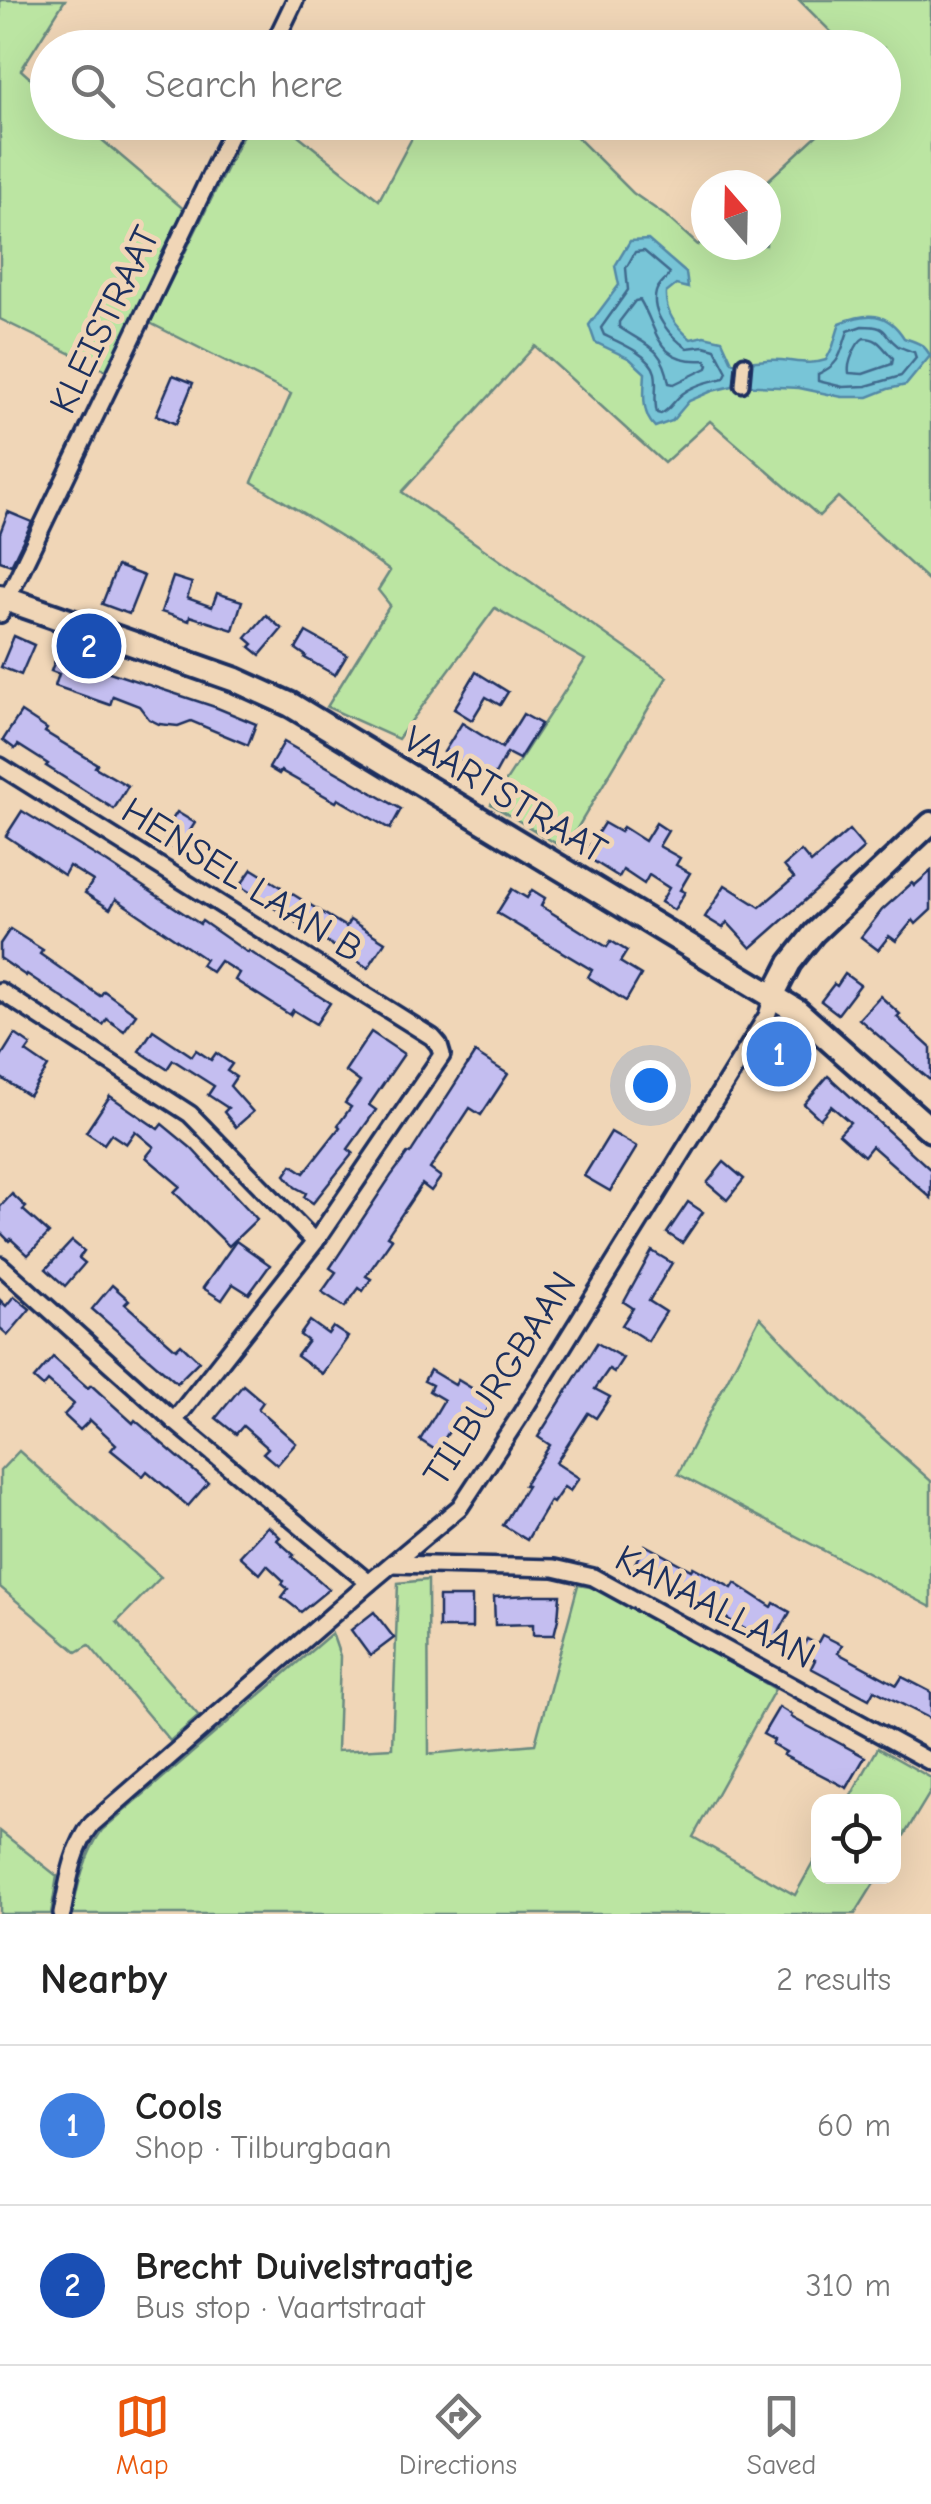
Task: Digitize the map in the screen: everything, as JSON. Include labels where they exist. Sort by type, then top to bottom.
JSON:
[{"type":"main road","name":"VAARTSTRAAT","points":[[2,603],[236,680],[291,705],[797,1011],[931,1130]]},
{"type":"street","points":[[281,30],[295,0]]},
{"type":"street","name":"KLEISTRAAT","points":[[2,603],[227,140]]},
{"type":"street","points":[[742,385],[744,363]]},
{"type":"street","name":"HENSEL LAAN B","points":[[0,766],[439,1045],[442,1055],[315,1242]]},
{"type":"street","points":[[773,996],[790,964],[814,934],[931,823]]},
{"type":"street","points":[[0,991],[190,1114],[315,1242],[174,1420]]},
{"type":"street","name":"TILBURGBAAN","points":[[62,1914],[81,1837],[92,1824],[460,1507],[767,1016],[773,996]]},
{"type":"street","points":[[0,1265],[174,1420],[369,1583]]},
{"type":"street","name":"KANAALLAAN","points":[[392,1564],[554,1568],[594,1577],[931,1762]]},
{"type":"green space","points":[[0,0],[65,0],[46,30],[30,30],[30,56],[21,70],[30,78],[30,140],[102,140],[186,211],[109,372],[0,319]]},
{"type":"green space","points":[[799,0],[931,0],[931,583],[838,497],[819,516],[710,421],[664,463],[535,346],[402,492],[667,677],[565,849],[491,804],[585,660],[495,608],[398,739],[327,707],[390,605],[378,590],[390,571],[252,482],[291,394],[150,323],[241,140],[304,140],[379,200],[411,140],[580,140],[633,193],[691,239],[691,260],[781,260],[779,170],[812,140],[901,140],[901,30],[829,30]]},
{"type":"green space","points":[[760,1317],[833,1394],[931,1481],[931,1607],[678,1474]]},
{"type":"green space","points":[[19,1451],[161,1577],[117,1622],[199,1716],[170,1741],[89,1645],[77,1652],[0,1587],[0,1471]]},
{"type":"green space","points":[[428,1580],[429,1754],[535,1744],[578,1585],[608,1590],[775,1689],[693,1837],[795,1895],[811,1866],[811,1884],[874,1884],[855,1914],[72,1914],[86,1860],[102,1830],[332,1633],[340,1656],[337,1751],[392,1748],[398,1583]]},
{"type":"green space","points":[[878,1748],[931,1778],[931,1791],[901,1840],[901,1794],[852,1794]]},
{"type":"green space","points":[[0,1831],[57,1876],[51,1914],[0,1914]]},
{"type":"water","points":[[648,240],[686,273],[688,288],[676,285],[666,293],[667,307],[676,324],[691,339],[704,336],[722,340],[732,362],[826,360],[840,323],[868,316],[884,318],[904,338],[923,346],[930,356],[906,385],[868,397],[737,385],[689,401],[672,421],[655,427],[645,409],[645,373],[630,359],[595,342],[589,325],[619,285],[615,266],[630,241]]},
{"type":"building","points":[[173,375],[193,383],[176,424],[156,415]]},
{"type":"building","points":[[8,512],[32,522],[11,565],[0,561],[0,533]]},
{"type":"building","points":[[117,566],[144,576],[129,614],[102,604]]},
{"type":"building","points":[[173,577],[192,583],[187,598],[212,607],[217,593],[242,601],[233,630],[190,616],[189,621],[161,612]]},
{"type":"building","points":[[266,615],[282,629],[260,655],[246,638]]},
{"type":"building","points":[[306,632],[347,655],[335,675],[296,649]]},
{"type":"building","points":[[14,636],[34,645],[21,675],[1,667]]},
{"type":"building","points":[[58,652],[256,724],[248,745],[191,721],[178,726],[159,724],[139,706],[113,696],[110,705],[55,686],[59,674],[51,671]]},
{"type":"building","points":[[476,672],[508,692],[500,705],[486,697],[472,720],[454,709]]},
{"type":"building","points":[[21,712],[97,764],[95,767],[128,786],[114,809],[18,745],[15,749],[3,740]]},
{"type":"building","points":[[523,714],[541,724],[519,759],[507,753],[492,780],[444,752],[462,723],[502,748]]},
{"type":"building","points":[[284,742],[401,809],[390,829],[338,799],[336,802],[269,768]]},
{"type":"building","points":[[22,811],[330,1003],[316,1024],[293,1010],[290,1015],[235,980],[239,973],[220,961],[212,972],[201,965],[205,959],[116,899],[110,909],[85,893],[93,881],[69,866],[64,875],[6,836]]},
{"type":"building","points":[[177,812],[195,823],[177,851],[160,839]]},
{"type":"building","points":[[604,823],[620,832],[623,827],[645,841],[656,823],[668,831],[659,846],[680,858],[676,865],[690,873],[674,910],[661,902],[669,888],[649,875],[644,884],[623,870],[619,877],[584,855]]},
{"type":"building","points":[[849,830],[864,848],[751,948],[727,922],[723,928],[705,917],[725,885],[760,907],[794,878],[784,866],[801,851],[811,863]]},
{"type":"building","points":[[252,869],[346,927],[350,920],[385,942],[368,968],[240,886]]},
{"type":"building","points":[[931,871],[931,910],[916,924],[913,920],[896,941],[889,936],[878,950],[861,937],[882,910]]},
{"type":"building","points":[[512,889],[527,898],[532,890],[545,898],[541,906],[607,947],[611,941],[627,951],[620,962],[641,975],[626,1001],[588,977],[592,970],[497,913]]},
{"type":"building","points":[[10,929],[100,996],[104,991],[136,1014],[124,1031],[107,1019],[103,1025],[0,958],[0,944]]},
{"type":"building","points":[[845,974],[860,985],[838,1014],[821,1001]]},
{"type":"building","points":[[880,996],[931,1048],[931,1081],[859,1019]]},
{"type":"building","points":[[153,1030],[192,1056],[196,1050],[211,1060],[216,1053],[232,1064],[227,1071],[236,1077],[230,1086],[253,1112],[236,1127],[224,1112],[228,1108],[208,1095],[214,1086],[173,1060],[167,1069],[139,1051]]},
{"type":"building","points":[[371,1032],[404,1054],[369,1105],[376,1110],[348,1149],[353,1153],[313,1203],[285,1175],[292,1165],[304,1173],[340,1127],[351,1107],[345,1103],[360,1082],[345,1071]]},
{"type":"building","points":[[15,1034],[31,1045],[26,1052],[48,1067],[29,1096],[0,1077],[0,1058]]},
{"type":"building","points":[[789,1035],[811,1051],[785,1083],[761,1065],[779,1041],[783,1043]]},
{"type":"building","points":[[475,1053],[508,1074],[481,1115],[470,1108],[430,1169],[441,1177],[431,1191],[422,1184],[387,1236],[392,1239],[366,1276],[371,1279],[345,1307],[322,1292],[336,1272],[330,1268]]},
{"type":"building","points":[[828,1076],[931,1170],[931,1198],[872,1146],[864,1156],[839,1134],[850,1122],[831,1106],[820,1119],[804,1104]]},
{"type":"building","points":[[110,1096],[158,1129],[162,1124],[191,1148],[257,1219],[229,1246],[174,1192],[180,1186],[146,1157],[154,1147],[135,1131],[126,1144],[111,1134],[104,1144],[86,1132]]},
{"type":"building","points":[[611,1132],[637,1147],[610,1191],[584,1176]]},
{"type":"building","points":[[724,1162],[744,1179],[727,1200],[707,1183]]},
{"type":"building","points":[[12,1194],[26,1207],[23,1210],[49,1233],[28,1255],[0,1232],[0,1207]]},
{"type":"building","points":[[688,1202],[703,1212],[682,1243],[667,1233]]},
{"type":"building","points":[[72,1241],[84,1251],[79,1258],[85,1263],[65,1286],[46,1269]]},
{"type":"building","points":[[236,1241],[270,1265],[249,1294],[233,1284],[222,1300],[203,1288]]},
{"type":"building","points":[[652,1251],[672,1263],[649,1301],[666,1312],[648,1341],[622,1325],[633,1308],[624,1302]]},
{"type":"building","points":[[112,1285],[129,1300],[125,1304],[176,1349],[181,1344],[199,1361],[177,1383],[92,1309]]},
{"type":"building","points":[[14,1296],[30,1309],[8,1335],[0,1328],[0,1300],[6,1306]]},
{"type":"building","points":[[310,1321],[328,1334],[333,1327],[348,1337],[322,1374],[297,1356],[308,1341],[300,1335]]},
{"type":"building","points":[[597,1343],[623,1358],[614,1372],[609,1369],[595,1389],[610,1397],[596,1418],[588,1413],[556,1463],[579,1478],[570,1491],[564,1487],[553,1503],[550,1501],[527,1540],[503,1525],[550,1445],[538,1437]]},
{"type":"building","points":[[53,1357],[208,1483],[188,1506],[147,1471],[143,1476],[111,1450],[116,1444],[90,1420],[80,1430],[64,1415],[74,1404],[48,1381],[43,1387],[34,1379]]},
{"type":"building","points":[[430,1370],[455,1385],[458,1380],[493,1401],[482,1419],[467,1411],[456,1420],[437,1451],[420,1440],[444,1400],[429,1391],[432,1385],[424,1381]]},
{"type":"building","points":[[243,1385],[263,1402],[258,1409],[296,1443],[277,1465],[263,1453],[268,1448],[243,1426],[236,1434],[216,1418]]},
{"type":"building","points":[[268,1526],[292,1557],[329,1589],[301,1612],[282,1597],[288,1589],[267,1565],[260,1574],[240,1556]]},
{"type":"building","points":[[645,1545],[691,1570],[693,1567],[732,1588],[735,1583],[772,1607],[774,1603],[790,1612],[772,1645],[634,1565]]},
{"type":"building","points":[[560,1595],[554,1635],[533,1635],[533,1624],[495,1625],[494,1597]]},
{"type":"building","points":[[439,1597],[472,1597],[472,1628],[439,1628]]},
{"type":"building","points":[[374,1612],[394,1638],[370,1656],[351,1630]]},
{"type":"building","points":[[822,1635],[842,1645],[838,1653],[897,1685],[902,1677],[931,1692],[931,1719],[874,1690],[869,1699],[811,1668],[815,1660],[800,1652],[807,1639],[817,1644]]},
{"type":"building","points":[[779,1707],[865,1757],[847,1788],[783,1755],[786,1752],[763,1734]]},
{"type":"place","name":"Brecht Duivelstraatje","points":[[89,646]]},
{"type":"place","name":"Cools","points":[[779,1054]]}]
